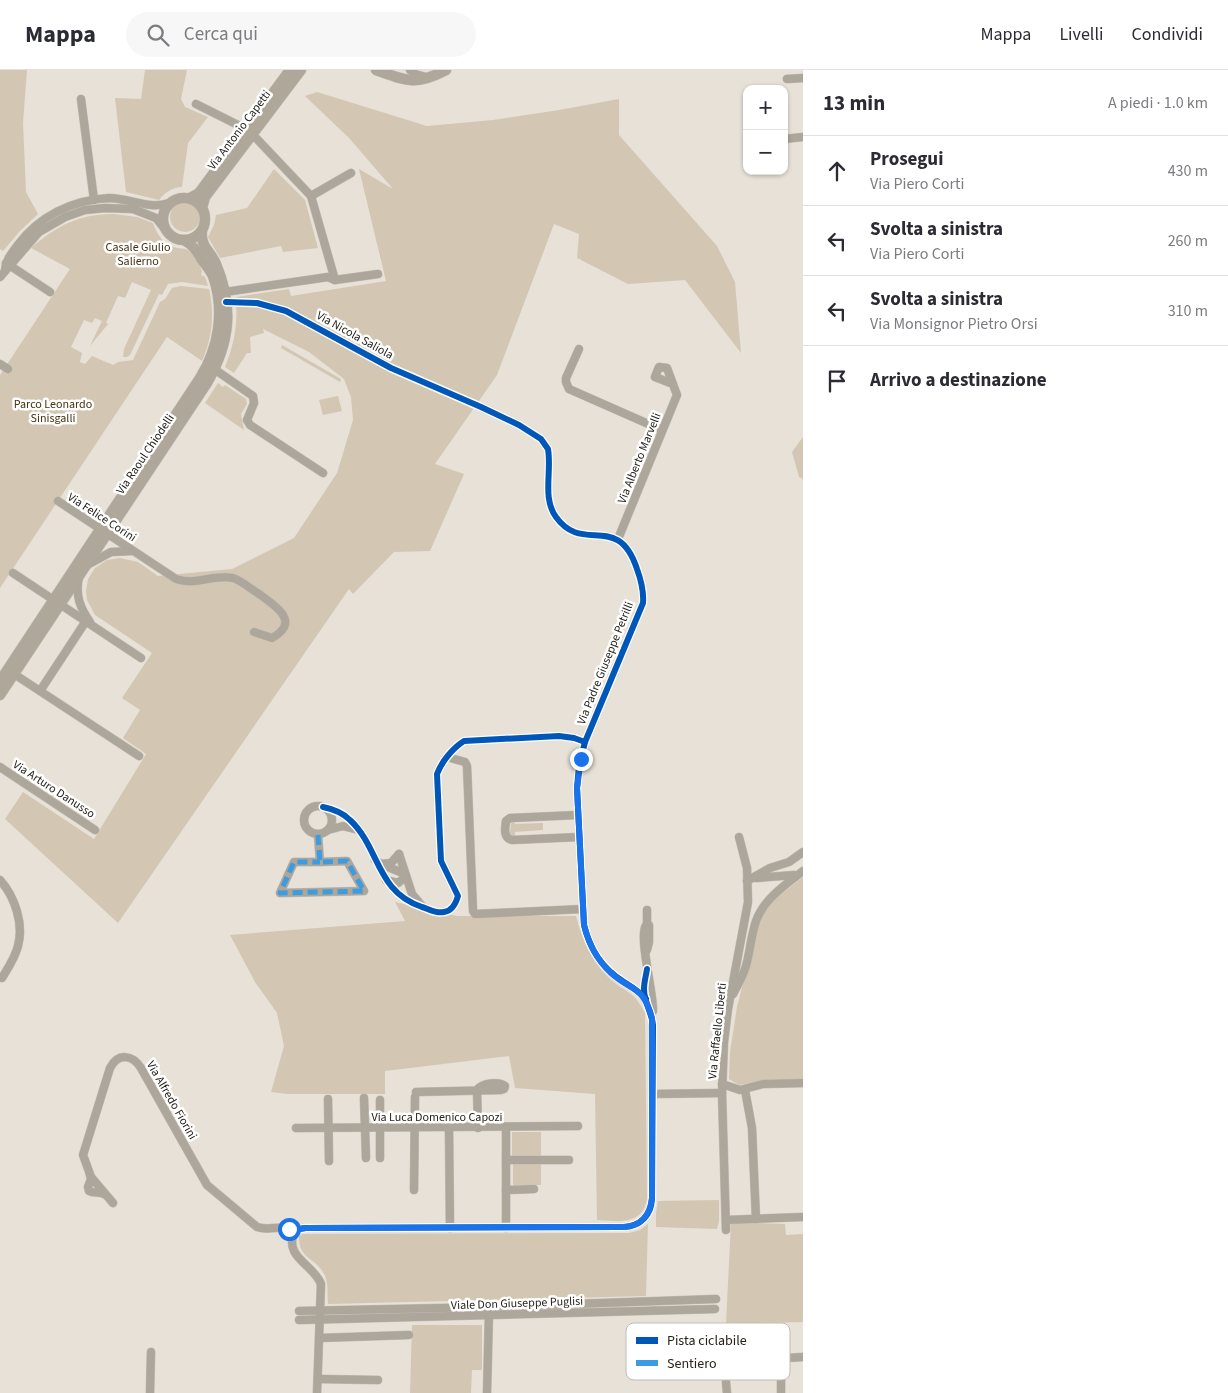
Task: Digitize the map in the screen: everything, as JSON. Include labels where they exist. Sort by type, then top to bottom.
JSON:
[{"type":"main road","points":[[376,70],[409,81],[431,78],[446,70]]},
{"type":"main road","name":"Via Antonio Capetti","points":[[190,198],[199,192],[294,73]]},
{"type":"main road","name":"Via Antonio Capetti","points":[[202,208],[205,197],[248,132]]},
{"type":"main road","points":[[185,196],[190,198],[195,200],[202,208],[205,220],[202,230],[194,238],[174,239],[164,228],[163,216],[169,203],[174,198],[185,196]]},
{"type":"main road","name":"Via Raoul Chiodelli","points":[[0,695],[11,672],[224,348],[226,334],[225,297],[215,263],[202,243],[202,230]]},
{"type":"main road","name":"Via Raoul Chiodelli","points":[[184,240],[194,247],[210,272],[217,294],[219,311],[218,331],[210,368]]},
{"type":"main road","name":"Via Raoul Chiodelli","points":[[57,602],[82,571],[104,531]]},
{"type":"main road","name":"Via Raoul Chiodelli","points":[[0,681],[11,672]]},
{"type":"street","points":[[410,70],[415,74],[431,78]]},
{"type":"street","points":[[787,79],[803,78]]},
{"type":"street","points":[[81,98],[92,200],[90,209]]},
{"type":"street","name":"Via Antonio Capetti","points":[[196,104],[248,132]]},
{"type":"street","points":[[248,132],[257,139],[311,196],[334,280]]},
{"type":"street","points":[[788,139],[803,137]]},
{"type":"street","points":[[311,196],[351,173]]},
{"type":"street","points":[[0,277],[40,221],[64,207],[92,200],[118,198],[155,207],[169,203]]},
{"type":"street","points":[[29,237],[65,217],[90,209],[133,210],[156,218],[164,228]]},
{"type":"street","points":[[7,266],[50,292]]},
{"type":"street","points":[[225,297],[328,277],[334,280],[378,274]]},
{"type":"street","name":"Via Nicola Saliola","points":[[225,297],[278,308],[391,368],[482,407],[537,435],[545,444],[549,456],[550,504],[552,511],[561,524],[578,534],[610,536],[618,539]]},
{"type":"street","points":[[578,349],[566,378],[569,390],[662,430]]},
{"type":"street","points":[[0,364],[8,369]]},
{"type":"street","points":[[210,368],[253,396],[254,403],[247,420],[250,425],[323,473]]},
{"type":"street","name":"Via Alberto Marvelli","points":[[618,539],[677,396],[673,384]]},
{"type":"street","name":"Via Felice Corini","points":[[58,501],[176,579],[191,582],[222,577],[234,578],[277,606],[285,619],[280,633],[272,638],[254,632]]},
{"type":"street","name":"Via Padre Giuseppe Petrilli","points":[[618,539],[629,548],[633,556],[643,589],[642,603],[585,742],[578,777],[583,909],[584,925],[591,948],[605,967],[646,998]]},
{"type":"street","name":"Via Felice Corini","points":[[82,571],[97,558],[111,552],[134,551]]},
{"type":"street","points":[[82,571],[78,593],[82,611],[90,624]]},
{"type":"street","points":[[13,572],[141,658]]},
{"type":"street","points":[[40,691],[90,624]]},
{"type":"street","points":[[11,672],[139,756]]},
{"type":"street","points":[[359,830],[343,826],[318,835],[309,832],[306,828],[303,820],[304,815],[314,806],[339,812],[350,819],[359,830],[378,862],[386,880],[402,897],[414,904],[441,913],[448,911],[454,905],[458,896],[443,868],[440,858],[437,780],[439,770],[457,746],[464,741],[563,736],[585,742]]},
{"type":"street","points":[[448,758],[463,761],[467,764],[475,914],[583,909]]},
{"type":"street","name":"Via Arturo Danusso","points":[[0,767],[95,830]]},
{"type":"street","points":[[323,807],[331,816],[332,822],[328,830]]},
{"type":"street","points":[[578,815],[510,818],[506,821],[506,836],[512,840],[579,837]]},
{"type":"street","points":[[318,835],[320,862]]},
{"type":"street","name":"Via Raffaello Liberti","points":[[726,1230],[722,1093],[724,1042],[729,1000],[746,912],[747,868],[739,836]]},
{"type":"street","points":[[747,881],[770,868],[788,862],[803,852]]},
{"type":"street","points":[[378,862],[391,863],[398,854],[414,898],[426,908]]},
{"type":"street","points":[[347,861],[364,891],[280,893],[294,862],[320,862],[347,861]]},
{"type":"street","points":[[378,862],[405,875]]},
{"type":"street","points":[[729,1000],[744,974],[753,931],[760,912],[775,894],[803,871]]},
{"type":"street","points":[[386,880],[398,883],[405,875]]},
{"type":"street","points":[[747,881],[766,877],[794,875],[795,877]]},
{"type":"street","points":[[0,880],[16,910],[19,926],[19,945],[14,958],[2,978]]},
{"type":"street","points":[[317,1393],[320,1282],[314,1273],[295,1254],[292,1241],[294,1233],[299,1229],[624,1227],[634,1226],[650,1210],[652,1198],[653,1000],[647,969],[643,929],[647,924],[647,910]]},
{"type":"street","points":[[625,983],[640,981],[647,969]]},
{"type":"street","points":[[647,969],[644,984],[652,1018]]},
{"type":"street","name":"Via Alfredo Fiorini","points":[[113,1203],[108,1196],[95,1186],[84,1159],[84,1150],[107,1074],[116,1060],[122,1057],[129,1057],[135,1060],[141,1068],[209,1188],[259,1228],[286,1227],[294,1233]]},
{"type":"street","points":[[722,1084],[734,1089],[745,1090],[763,1084],[803,1083]]},
{"type":"street","points":[[414,1190],[415,1094],[477,1090],[478,1128]]},
{"type":"street","points":[[745,1090],[752,1128],[756,1219]]},
{"type":"street","points":[[653,1094],[722,1093]]},
{"type":"street","points":[[364,1098],[366,1158]]},
{"type":"street","points":[[328,1099],[329,1160]]},
{"type":"street","points":[[380,1100],[380,1158]]},
{"type":"street","name":"Via Luca Domenico Capozi","points":[[296,1128],[578,1126]]},
{"type":"street","points":[[449,1128],[450,1228]]},
{"type":"street","points":[[506,1128],[506,1228]]},
{"type":"street","points":[[506,1160],[569,1160]]},
{"type":"street","points":[[506,1190],[534,1189]]},
{"type":"street","points":[[726,1220],[803,1217]]},
{"type":"street","name":"Viale Don Giuseppe Puglisi","points":[[715,1308],[659,1310],[489,1311],[320,1311],[299,1316],[319,1320],[489,1311],[659,1301],[716,1299]]},
{"type":"street","points":[[659,1301],[659,1310]]},
{"type":"street","points":[[487,1393],[489,1311]]},
{"type":"street","points":[[319,1338],[409,1335]]},
{"type":"street","points":[[150,1393],[151,1352]]},
{"type":"street","points":[[790,1358],[803,1357]]},
{"type":"street","points":[[318,1379],[378,1380]]},
{"type":"street","points":[[781,1380],[781,1393]]},
{"type":"street","points":[[726,1382],[727,1393]]},
{"type":"green space","points":[[0,70],[27,70],[23,123],[26,192],[38,214],[3,251],[0,249]]},
{"type":"green space","points":[[145,70],[187,70],[181,99],[185,107],[208,117],[188,143],[182,187],[169,191],[159,200],[126,192],[115,98],[141,99]]},
{"type":"green space","points":[[317,92],[427,126],[493,120],[619,99],[619,135],[717,246],[735,282],[741,353],[685,280],[628,284],[577,258],[579,234],[554,224],[497,375],[435,464],[464,474],[430,551],[394,552],[353,594],[349,589],[118,923],[5,819],[23,792],[94,839],[146,754],[123,738],[140,710],[122,698],[152,653],[95,615],[87,600],[86,591],[88,579],[95,568],[107,560],[120,558],[138,562],[158,576],[232,569],[294,538],[337,473],[353,420],[351,397],[344,379],[309,352],[263,329],[264,333],[250,337],[251,353],[247,353],[234,373],[225,367],[234,336],[236,304],[250,304],[236,297],[289,289],[291,296],[386,281],[359,169],[393,189],[349,138],[305,96]]},
{"type":"green space","points":[[274,169],[305,200],[318,248],[283,252],[281,246],[220,258],[208,237],[214,225],[216,215],[247,208]]},
{"type":"green space","points":[[185,202],[196,206],[200,217],[196,228],[185,232],[174,228],[170,217],[174,206]]},
{"type":"green space","name":"Parco Leonardo Sinisgalli","points":[[114,214],[137,217],[153,223],[165,242],[172,247],[186,249],[193,255],[202,271],[201,275],[205,277],[208,286],[182,282],[168,284],[162,295],[159,294],[130,355],[123,357],[124,349],[151,290],[132,282],[125,298],[118,296],[106,323],[108,324],[90,346],[102,321],[95,318],[92,323],[84,320],[71,347],[82,353],[80,362],[85,364],[92,356],[113,365],[118,362],[133,360],[160,302],[165,299],[172,288],[181,286],[209,289],[212,326],[208,344],[202,361],[167,337],[0,588],[0,375],[70,269],[31,248],[50,233],[70,222],[90,216]]},
{"type":"green space","points":[[282,345],[341,379],[340,382],[281,348]]},
{"type":"green space","points":[[218,383],[223,387],[225,385],[246,399],[247,404],[241,414],[244,430],[205,403]]},
{"type":"green space","points":[[338,396],[342,411],[323,415],[319,400]]},
{"type":"green space","points":[[803,437],[803,479],[799,477],[792,452]]},
{"type":"green space","points":[[511,821],[514,821],[515,824],[543,823],[543,830],[515,832],[515,836],[512,836],[510,833]]},
{"type":"green space","points":[[803,877],[803,1079],[768,1080],[739,1085],[729,1079],[730,1052],[737,1007],[760,918],[777,897]]},
{"type":"green space","points":[[395,902],[457,916],[576,916],[584,941],[592,957],[609,978],[633,995],[645,1013],[647,1198],[645,1207],[635,1218],[621,1221],[597,1220],[595,1094],[515,1088],[509,1056],[385,1071],[385,1094],[288,1094],[271,1092],[284,1046],[277,1013],[255,982],[230,935],[405,921]]},
{"type":"green space","points":[[512,1132],[541,1132],[541,1158],[512,1159]]},
{"type":"green space","points":[[513,1163],[541,1163],[541,1185],[513,1185]]},
{"type":"green space","points":[[719,1200],[717,1229],[656,1227],[658,1201]]},
{"type":"green space","points":[[731,1222],[785,1224],[786,1235],[803,1234],[803,1322],[726,1323]]},
{"type":"green space","points":[[648,1224],[646,1296],[328,1304],[325,1276],[319,1267],[304,1253],[299,1243],[299,1236],[303,1234],[629,1233],[640,1230]]},
{"type":"green space","points":[[412,1325],[482,1325],[482,1370],[472,1370],[471,1393],[410,1393]]},
{"type":"marked path","points":[[318,835],[320,862],[347,861],[364,891],[280,893],[294,862],[320,862]]},
{"type":"cycle path","points":[[226,302],[257,303],[286,311],[391,368],[519,425],[541,439],[548,449],[549,502],[556,517],[566,528],[577,533],[610,537],[620,542],[629,552],[641,581],[643,603],[585,742],[579,766],[577,788],[584,925],[593,950],[603,964],[616,977],[635,989],[646,999]]},
{"type":"cycle path","points":[[323,807],[344,815],[360,831],[387,880],[396,891],[407,900],[422,907],[438,912],[447,911],[453,906],[458,896],[441,861],[437,774],[448,755],[464,741],[559,736],[585,742]]},
{"type":"cycle path","points":[[294,1233],[299,1229],[306,1228],[624,1227],[640,1222],[650,1210],[652,1199],[653,1025],[644,994],[647,969]]},
{"type":"route","points":[[289,1229],[294,1233],[299,1229],[305,1228],[630,1227],[637,1225],[646,1217],[651,1207],[652,1198],[653,1025],[646,998],[605,967],[591,948],[587,938],[584,925],[577,788],[581,759]]},
{"type":"park label","name":"Casale Giulio Salierno","points":[[138,254]]}]
